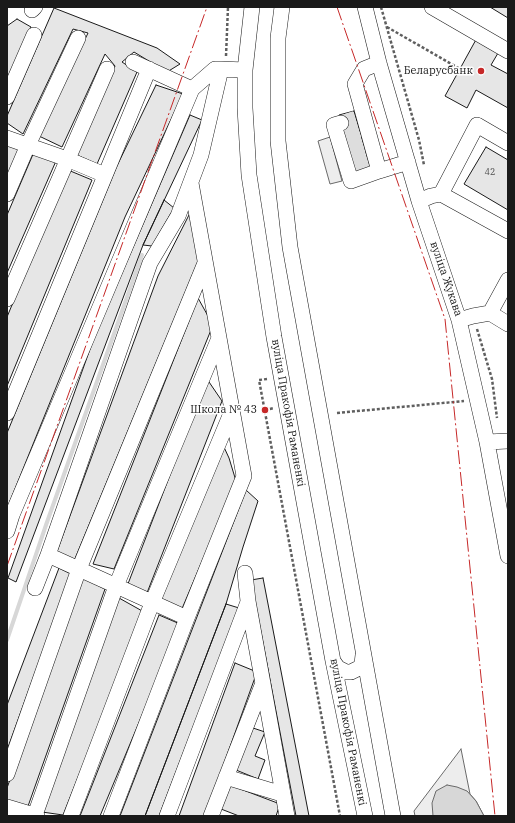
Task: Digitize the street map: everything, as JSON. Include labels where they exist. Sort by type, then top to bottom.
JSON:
[{"type":"street","name":"вуліца Пракофія Раманенкі","points":[[252,7],[245,70],[245,108],[249,175],[274,337],[333,661],[365,816]]},
{"type":"street","points":[[282,7],[278,38],[278,141],[290,247],[393,816]]},
{"type":"street","name":"вуліца Жукава","points":[[365,7],[379,63],[419,201],[459,320],[487,442],[508,556]]},
{"type":"street","points":[[432,7],[508,51]]},
{"type":"street","points":[[7,97],[34,35]]},
{"type":"street","points":[[7,194],[78,38]]},
{"type":"street","points":[[133,62],[192,89]]},
{"type":"street","points":[[346,150],[351,181],[368,144],[355,84],[364,69],[379,63]]},
{"type":"street","points":[[223,64],[245,70]]},
{"type":"street","points":[[7,530],[10,514],[192,89],[223,64]]},
{"type":"street","points":[[35,588],[48,555],[150,263],[178,216],[201,155],[223,64]]},
{"type":"street","points":[[7,299],[107,69]]},
{"type":"street","points":[[7,413],[149,69]]},
{"type":"street","points":[[442,194],[477,125],[508,143]]},
{"type":"street","points":[[7,138],[67,159],[105,176]]},
{"type":"street","points":[[368,144],[408,162]]},
{"type":"street","points":[[111,816],[187,618],[244,476],[190,182]]},
{"type":"street","points":[[419,201],[431,196],[442,194],[508,231]]},
{"type":"street","points":[[7,774],[79,569],[205,263]]},
{"type":"street","points":[[490,313],[508,280]]},
{"type":"street","points":[[459,320],[490,313],[508,324]]},
{"type":"street","points":[[7,807],[36,816],[116,586],[218,338]]},
{"type":"street","points":[[71,816],[152,603],[232,411]]},
{"type":"street","points":[[487,442],[508,441]]},
{"type":"street","points":[[48,555],[187,618]]},
{"type":"street","points":[[246,573],[248,601],[264,682],[282,794],[287,816]]},
{"type":"street","points":[[168,816],[248,601]]},
{"type":"street","points":[[333,661],[342,671],[351,672],[362,664],[363,655]]},
{"type":"street","points":[[214,815],[226,777],[264,682]]},
{"type":"street","points":[[226,777],[282,794]]},
{"type":"path","points":[[223,64],[228,7]]},
{"type":"path","points":[[387,27],[460,69]]},
{"type":"path","points":[[267,379],[259,380],[340,816]]},
{"type":"path","points":[[338,413],[471,400]]},
{"type":"shaded area","points":[[330,137],[342,181],[330,184],[318,141]]},
{"type":"shaded area","points":[[461,749],[470,794],[476,801],[484,816],[415,816],[414,811]]},
{"type":"shaded area","points":[[447,785],[467,791],[476,801],[484,816],[433,816],[432,803],[436,791]]},
{"type":"building","points":[[490,7],[508,7],[508,18]]},
{"type":"building","points":[[54,8],[157,48],[180,64],[167,72],[134,52],[122,62],[137,72],[97,164],[77,155],[115,66],[105,54],[62,147],[39,136],[88,33],[73,29],[23,134],[7,123],[7,116]]},
{"type":"building","points":[[17,19],[31,27],[7,79],[7,26]]},
{"type":"building","name":"Беларусбанк","points":[[478,36],[501,48],[491,65],[508,74],[508,108],[476,90],[467,108],[445,96]]},
{"type":"building","points":[[156,85],[183,94],[125,217],[8,506],[7,433],[116,168]]},
{"type":"building","points":[[354,111],[371,170],[356,175],[339,115]]},
{"type":"building","points":[[190,115],[202,120],[143,245],[16,582],[8,578],[94,338]]},
{"type":"building","points":[[7,142],[20,147],[7,179]]},
{"type":"building","points":[[486,147],[508,160],[508,210],[464,184]]},
{"type":"building","points":[[34,152],[56,161],[7,273],[7,215]]},
{"type":"building","points":[[68,170],[92,180],[7,386],[7,317]]},
{"type":"building","points":[[164,200],[174,208],[152,246],[143,245]]},
{"type":"building","points":[[190,213],[202,252],[74,561],[56,554],[158,276]]},
{"type":"building","points":[[198,298],[213,325],[114,569],[93,564]]},
{"type":"building","points":[[207,379],[222,401],[145,598],[126,589]]},
{"type":"building","points":[[223,445],[229,458],[236,481],[181,611],[160,602]]},
{"type":"building","points":[[246,490],[258,501],[226,604],[145,816],[120,816]]},
{"type":"building","points":[[59,568],[71,574],[7,750],[7,705]]},
{"type":"building","points":[[82,577],[105,589],[27,809],[7,802],[7,788]]},
{"type":"building","points":[[263,578],[309,816],[296,816],[251,580]]},
{"type":"building","points":[[119,598],[144,612],[63,815],[42,812]]},
{"type":"building","points":[[226,604],[239,608],[159,816],[145,816]]},
{"type":"building","points":[[159,615],[180,624],[100,816],[80,816]]},
{"type":"building","points":[[235,663],[257,672],[205,816],[179,816]]},
{"type":"building","points":[[253,728],[265,732],[255,756],[265,760],[258,779],[236,770]]},
{"type":"building","points":[[230,785],[280,804],[276,816],[239,816],[221,809]]},
{"type":"waterway","points":[[7,640],[46,525],[142,255]]},
{"type":"tunnel","points":[[341,123],[356,118]]},
{"type":"tunnel","points":[[345,135],[359,130]]},
{"type":"tunnel","points":[[348,147],[363,142]]},
{"type":"tunnel","points":[[351,159],[366,155]]},
{"type":"tunnel","points":[[355,169],[369,165]]},
{"type":"power","points":[[7,566],[207,7]]},
{"type":"power","points":[[337,7],[445,319],[495,816]]},
{"type":"place","name":"Беларусбанк","points":[[481,71]]},
{"type":"place","name":"Школа № 43","points":[[265,410]]}]
